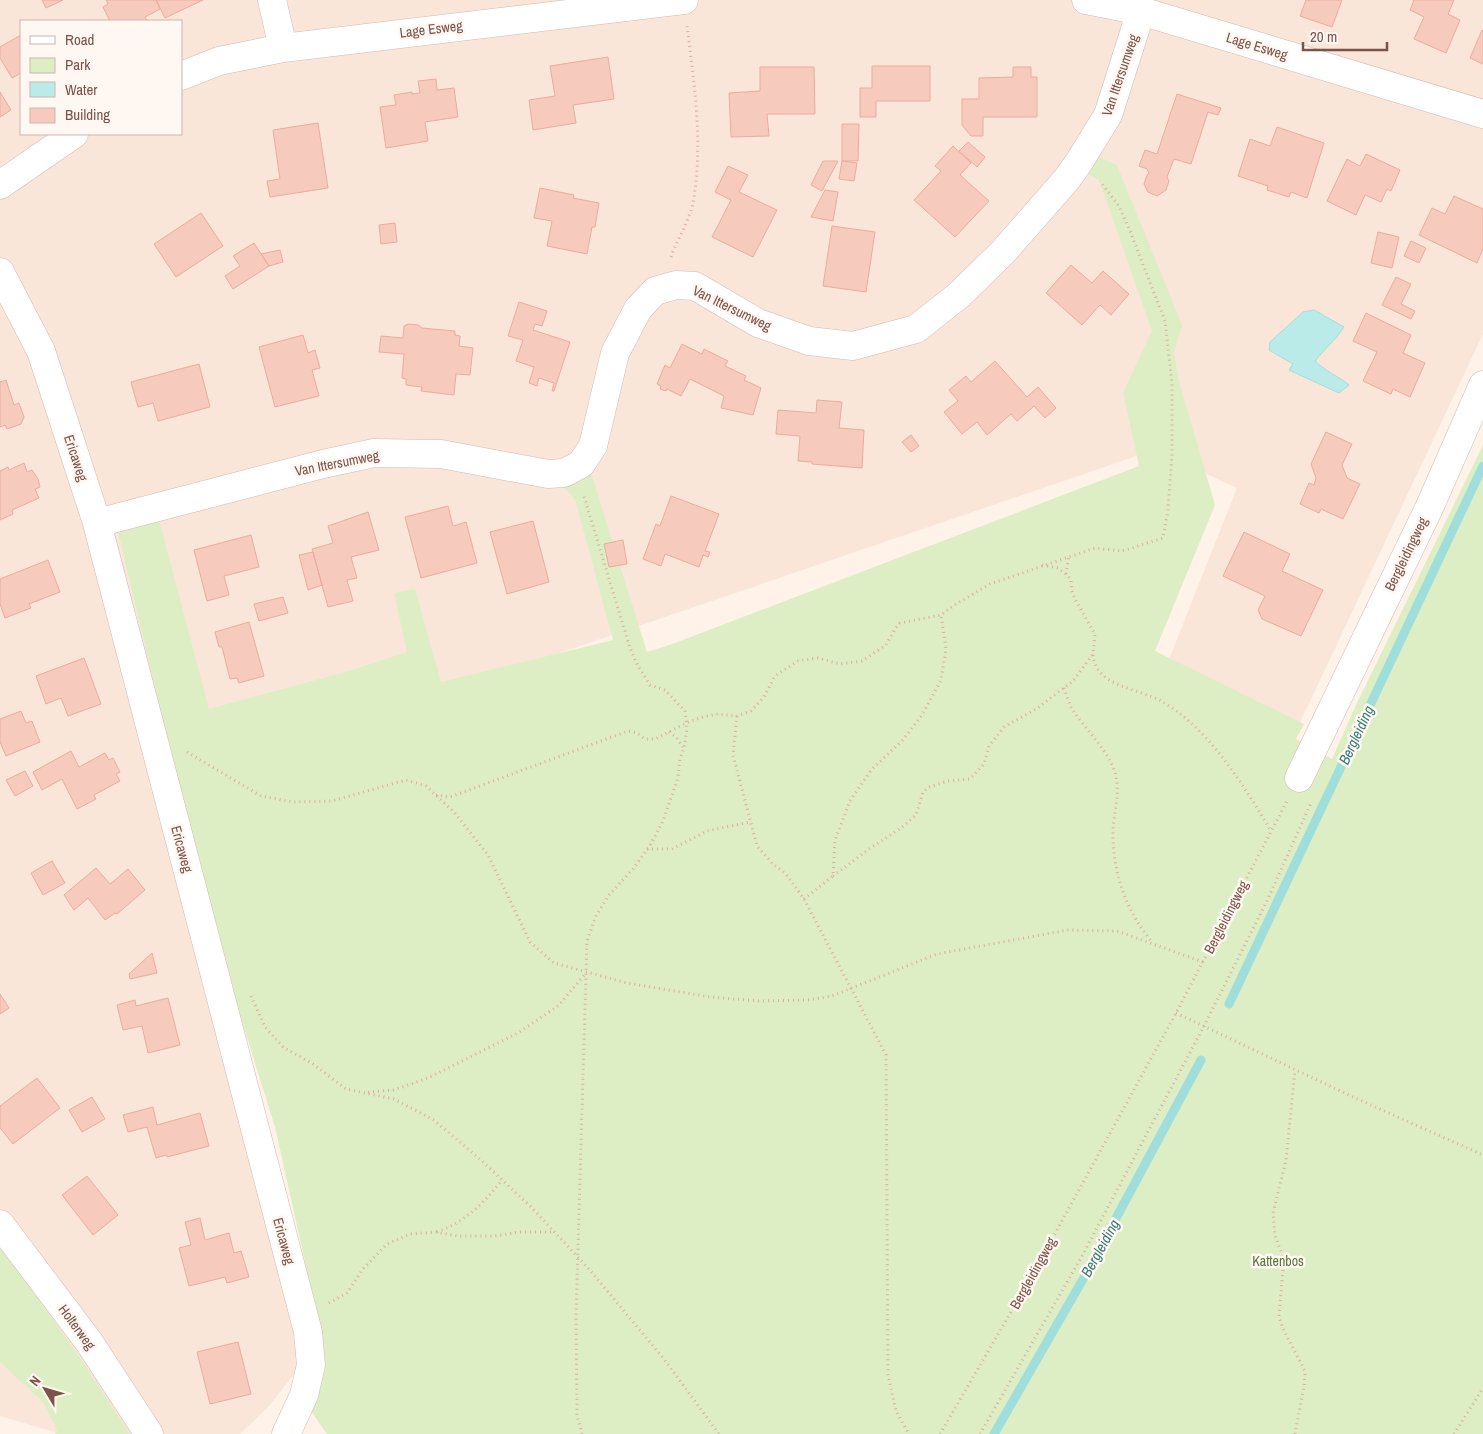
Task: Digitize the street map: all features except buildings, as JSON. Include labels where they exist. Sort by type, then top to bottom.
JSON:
[{"type":"street","points":[[272,0],[283,48]]},
{"type":"street","name":"Lage Esweg","points":[[1086,0],[1141,11],[1483,114]]},
{"type":"street","name":"Lage Esweg","points":[[182,76],[219,61],[283,48],[678,1]]},
{"type":"street","name":"Van Ittersumweg","points":[[97,523],[313,466],[374,453],[441,454],[548,474],[564,474],[581,464],[593,446],[615,354],[638,308],[655,291],[671,286],[695,286],[758,323],[809,341],[853,346],[916,329],[959,295],[1003,252],[1067,179],[1108,114],[1141,11]]},
{"type":"street","points":[[0,185],[73,135]]},
{"type":"street","name":"Ericaweg","points":[[0,272],[41,351],[97,523],[308,1332],[311,1366],[304,1395],[286,1434]]},
{"type":"street","name":"Bergleidingweg","points":[[1306,787],[1483,385]]},
{"type":"street","name":"Holterweg","points":[[0,1224],[89,1342],[149,1434]]},
{"type":"path","points":[[671,286],[671,256],[682,234],[694,198],[698,144],[694,83],[686,18],[674,16],[678,1]]},
{"type":"path","points":[[436,796],[450,797],[628,731],[637,733],[645,738],[655,739],[686,723],[718,714],[737,716],[751,710],[764,697],[775,676],[798,661],[818,658],[840,664],[862,661],[886,646],[895,629],[900,624],[941,616],[953,606],[990,584],[1095,548],[1122,551],[1163,538],[1168,510],[1172,456],[1172,383],[1165,321],[1130,231],[1118,206],[1109,190],[1079,162]]},
{"type":"path","points":[[575,467],[630,648],[650,685],[666,690],[685,711],[687,729],[678,778],[663,821],[633,869],[609,895],[596,916],[587,941],[578,1257],[577,1415],[582,1434]]},
{"type":"path","points":[[1066,574],[1070,556]]},
{"type":"path","points":[[1042,565],[1058,568],[1071,580],[1072,591],[1076,601],[1095,634],[1093,654],[1094,663],[1098,671],[1108,679],[1161,701],[1188,720],[1208,741],[1239,781],[1271,832]]},
{"type":"path","points":[[833,876],[836,840],[850,801],[872,769],[902,740],[922,715],[942,680],[946,649],[941,616]]},
{"type":"path","points":[[804,899],[868,849],[902,828],[916,815],[923,792],[929,787],[948,781],[970,779],[984,764],[989,746],[1004,727],[1036,709],[1073,681],[1093,654]]},
{"type":"path","points":[[1064,688],[1072,708],[1109,760],[1116,776],[1118,795],[1113,830],[1114,862],[1120,885],[1141,930],[1153,943]]},
{"type":"path","points":[[737,716],[734,755],[757,846],[774,865],[786,874],[804,899],[886,1055],[888,1376],[896,1411],[909,1434]]},
{"type":"path","points":[[669,732],[676,737],[684,748]]},
{"type":"path","points":[[182,749],[261,796],[293,802],[332,801],[406,780],[426,786],[449,807],[488,855],[530,942],[554,963],[627,983],[710,997],[759,1001],[809,1000],[832,996],[937,954],[1068,930],[1118,931],[1203,962]]},
{"type":"path","name":"Bergleidingweg","points":[[940,1434],[1029,1281],[1176,1013],[1271,832],[1306,787]]},
{"type":"path","name":"Bergleidingweg","points":[[980,1434],[1082,1256],[1204,1026],[1266,902],[1306,787]]},
{"type":"path","points":[[449,807],[447,801],[450,797]]},
{"type":"path","points":[[647,849],[672,849],[707,831],[750,822]]},
{"type":"path","points":[[362,1093],[394,1090],[428,1078],[518,1032],[558,1006],[586,973]]},
{"type":"path","points":[[248,989],[265,1027],[283,1047],[313,1064],[346,1089],[394,1099],[434,1120],[502,1180],[578,1257],[664,1359],[719,1434]]},
{"type":"path","points":[[1176,1013],[1295,1070],[1483,1155]]},
{"type":"path","points":[[1295,1070],[1286,1160],[1273,1213],[1275,1236],[1282,1254],[1283,1270],[1279,1317],[1283,1329],[1305,1372],[1295,1434]]},
{"type":"path","points":[[303,1312],[331,1303],[347,1293],[362,1269],[387,1244],[410,1234],[436,1232],[448,1228],[476,1210],[502,1180]]},
{"type":"path","points":[[436,1232],[457,1236],[495,1236],[519,1232],[555,1232]]},
{"type":"path","points":[[1454,1434],[1483,1388]]},
{"type":"shaded area","points":[[0,0],[1483,0],[1483,334],[1297,729],[1162,677],[1237,488],[1154,450],[173,785],[301,1343],[299,1368],[269,1406],[240,1434],[61,1434],[0,1416]]},
{"type":"green space","name":"Kattenbos","points":[[1091,153],[1117,165],[1182,325],[1174,353],[1179,381],[1215,505],[1155,651],[1304,724],[1296,739],[1332,759],[1356,705],[1483,445],[1483,1434],[327,1434],[308,1407],[322,1375],[324,1347],[275,1127],[239,1012],[167,737],[116,523],[157,512],[209,709],[349,671],[407,652],[394,593],[415,589],[441,682],[613,640],[575,499],[556,479],[588,463],[647,652],[675,643],[1139,466],[1123,392],[1152,331],[1099,180],[1079,169]]},
{"type":"green space","points":[[0,1243],[85,1365],[130,1434],[55,1434],[57,1430],[43,1402],[0,1362]]},
{"type":"water","points":[[1314,310],[1344,327],[1315,361],[1349,385],[1339,393],[1289,370],[1293,364],[1269,350],[1270,342],[1303,312]]},
{"type":"waterway","name":"Bergleiding","points":[[1229,1004],[1483,466]]},
{"type":"waterway","name":"Bergleiding","points":[[994,1434],[1086,1274],[1201,1060]]}]
